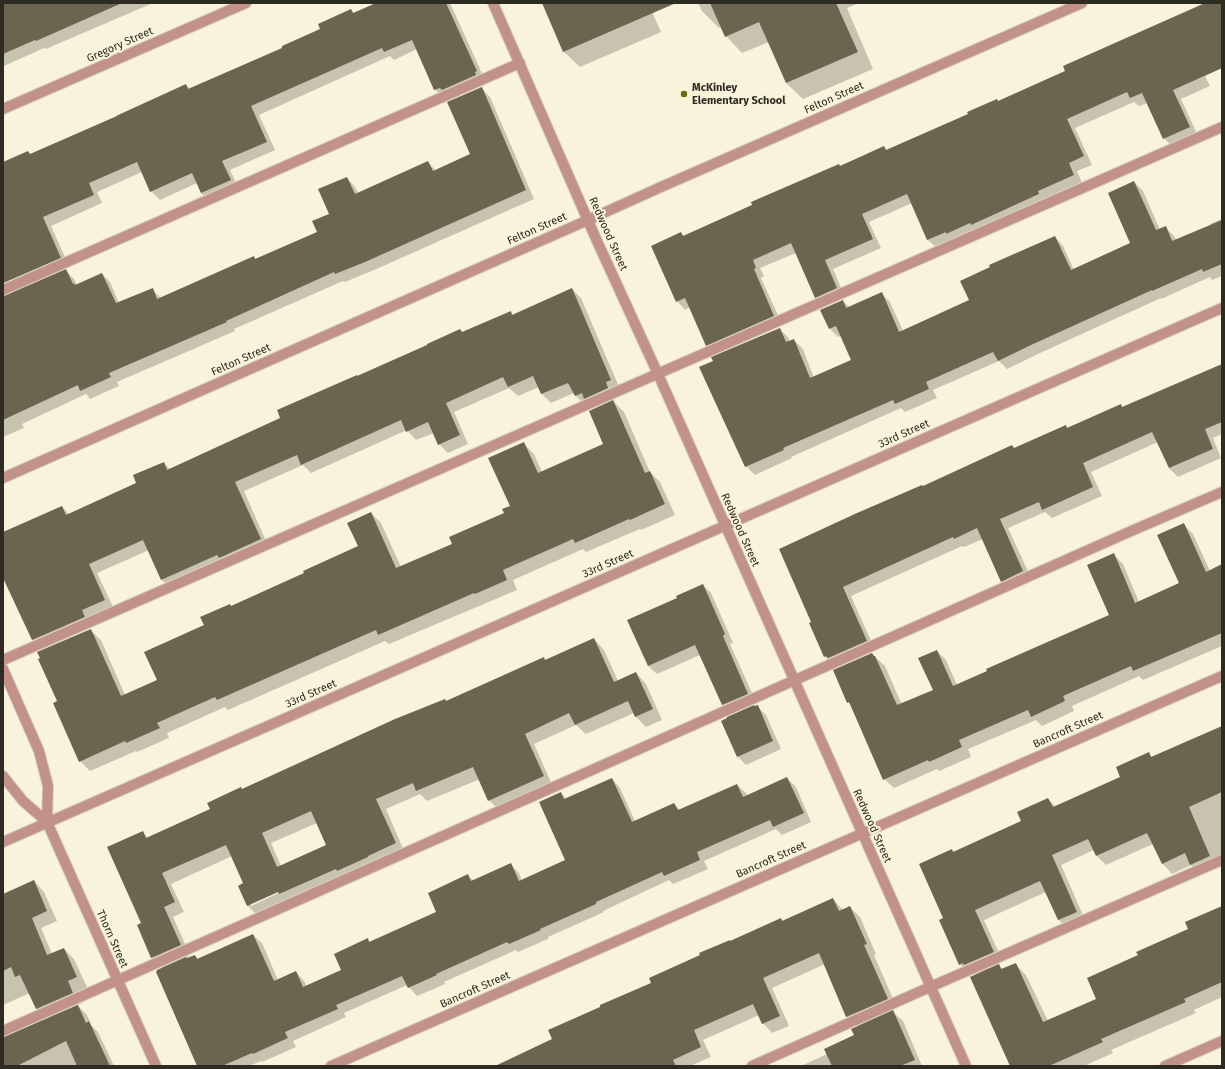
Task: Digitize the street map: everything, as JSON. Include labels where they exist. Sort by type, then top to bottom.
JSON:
[{"type":"street","name":"Gregory Street","points":[[3,109],[246,3]]},
{"type":"street","name":"Redwood Street","points":[[494,3],[588,220],[966,1066]]},
{"type":"street","name":"Felton Street","points":[[3,478],[588,220],[668,183],[1082,3]]},
{"type":"street","points":[[3,290],[520,63]]},
{"type":"street","points":[[3,660],[1222,127]]},
{"type":"street","name":"33rd Street","points":[[3,842],[1222,308]]},
{"type":"street","points":[[3,1031],[1222,492]]},
{"type":"street","name":"Thorn Street","points":[[3,669],[39,752],[48,786],[47,822],[156,1066]]},
{"type":"street","name":"Bancroft Street","points":[[331,1066],[1222,676]]},
{"type":"street","name":"Thorn Street","points":[[3,776],[23,802],[47,822]]},
{"type":"street","points":[[752,1066],[1222,860]]},
{"type":"street","points":[[1165,1066],[1222,1041]]},
{"type":"building","points":[[3,3],[122,3],[3,54]]},
{"type":"building","points":[[376,3],[446,3],[477,71],[475,72],[476,75],[442,90],[440,88],[434,90],[412,40],[384,52],[382,48],[251,106],[267,142],[222,161],[231,180],[201,193],[192,173],[150,192],[137,162],[89,183],[94,195],[43,217],[61,258],[3,283],[3,162],[28,151],[30,154],[186,84],[188,89],[282,48],[282,46],[320,29],[318,24],[351,9],[353,13]]},
{"type":"building","points":[[542,3],[676,3],[563,52]]},
{"type":"building","points":[[710,3],[836,3],[858,52],[786,83],[759,22],[725,37]]},
{"type":"building","points":[[1205,3],[1222,3],[1222,68],[1173,90],[1190,127],[1163,139],[1142,93],[1130,98],[1127,92],[1067,119],[1084,156],[1069,163],[1074,175],[1038,191],[1039,194],[971,225],[970,223],[946,234],[946,232],[927,240],[907,194],[862,214],[873,239],[825,260],[837,288],[815,298],[791,243],[753,260],[756,268],[754,269],[774,316],[706,346],[685,298],[676,302],[651,246],[681,232],[683,236],[752,205],[751,202],[839,164],[840,166],[884,146],[886,150],[968,114],[967,112],[997,99],[998,101],[1065,71],[1063,66]]},
{"type":"building","points":[[482,87],[526,190],[365,262],[335,274],[334,272],[226,321],[227,322],[109,373],[111,377],[80,391],[78,385],[3,420],[3,296],[66,269],[73,284],[74,283],[75,285],[102,273],[116,303],[153,288],[157,299],[254,256],[255,259],[317,232],[312,221],[329,214],[318,189],[347,177],[355,194],[428,161],[433,171],[470,154],[447,102]]},
{"type":"building","points":[[1134,181],[1156,230],[1166,226],[1172,241],[1222,220],[1222,264],[1203,272],[1202,269],[1152,290],[998,361],[993,352],[926,382],[929,389],[895,404],[893,400],[783,448],[784,450],[745,467],[699,367],[713,361],[711,357],[780,328],[786,342],[794,339],[810,378],[851,360],[836,326],[829,329],[820,310],[843,300],[846,308],[882,292],[899,332],[969,300],[960,281],[990,267],[989,265],[1055,236],[1071,270],[1130,243],[1108,193]]},
{"type":"building","points":[[572,288],[611,380],[606,382],[608,388],[584,399],[582,393],[575,396],[568,383],[541,394],[533,376],[508,387],[503,377],[446,403],[460,435],[438,445],[428,422],[406,432],[401,420],[301,465],[297,455],[235,482],[261,539],[219,558],[217,555],[161,580],[143,540],[89,564],[105,600],[82,610],[85,617],[32,640],[3,578],[3,532],[62,506],[66,515],[136,483],[133,475],[164,462],[167,470],[280,418],[277,410],[357,376],[460,329],[462,332],[511,311],[512,315]]},
{"type":"building","points":[[1222,364],[1222,422],[1205,429],[1213,449],[1169,468],[1152,432],[1083,463],[1093,487],[1042,510],[1039,502],[1000,519],[1023,571],[1001,582],[977,528],[954,539],[953,537],[843,587],[867,641],[828,658],[826,656],[824,657],[809,623],[811,622],[779,549],[1012,445],[1014,448],[1066,425],[1067,428],[1121,404],[1122,407]]},
{"type":"building","points":[[613,400],[645,473],[650,471],[665,504],[575,543],[573,539],[503,570],[507,580],[378,635],[376,630],[217,700],[215,697],[157,723],[160,728],[126,743],[125,741],[79,762],[53,703],[57,701],[38,659],[40,658],[37,652],[91,629],[121,696],[157,680],[144,652],[204,625],[200,617],[230,604],[231,606],[304,573],[303,571],[358,546],[347,523],[371,512],[396,568],[452,544],[449,537],[504,513],[502,509],[510,506],[488,458],[524,442],[538,473],[603,444],[589,411]]},
{"type":"building","points":[[1184,523],[1206,572],[1222,564],[1222,633],[1133,671],[1131,666],[1063,696],[1065,701],[1031,717],[1028,710],[959,740],[962,747],[883,780],[849,702],[847,703],[833,670],[872,653],[875,656],[897,705],[933,690],[918,658],[937,650],[953,686],[987,671],[986,669],[1109,615],[1087,565],[1114,553],[1135,603],[1179,583],[1157,535]]},
{"type":"building","points":[[703,584],[725,634],[723,636],[748,694],[722,705],[695,645],[648,666],[627,620],[677,598],[676,596]]},
{"type":"building","points":[[594,638],[614,682],[636,672],[653,709],[635,717],[628,701],[575,725],[569,713],[525,734],[544,776],[488,801],[473,767],[416,791],[413,783],[376,799],[396,843],[337,871],[336,869],[279,894],[278,892],[247,906],[238,886],[243,883],[226,845],[162,873],[175,902],[164,907],[181,945],[151,958],[137,925],[141,923],[107,847],[143,831],[146,838],[210,809],[207,803],[241,787],[242,789],[395,719],[445,699],[446,701],[544,657],[545,660]],"holes":[[[311,811],[326,845],[277,867],[262,833]]]},
{"type":"building","points":[[754,705],[758,705],[773,741],[737,757],[721,721]]},
{"type":"building","points":[[1222,726],[1222,792],[1189,807],[1210,856],[1190,865],[1185,853],[1162,864],[1147,833],[1096,856],[1088,839],[1052,855],[1077,912],[1058,920],[1040,881],[975,910],[994,952],[964,965],[963,963],[959,965],[939,920],[943,918],[919,864],[952,849],[953,852],[1021,821],[1017,812],[1048,798],[1053,807],[1120,777],[1116,767],[1149,752],[1151,757]]},
{"type":"building","points":[[787,777],[804,813],[773,827],[770,820],[697,852],[700,860],[664,876],[662,872],[596,902],[596,904],[540,929],[541,930],[509,944],[507,942],[408,988],[402,976],[336,1005],[338,1009],[285,1032],[288,1038],[222,1066],[197,1066],[156,972],[157,970],[186,957],[195,955],[197,959],[253,934],[274,981],[296,971],[303,987],[341,970],[334,954],[368,938],[369,942],[436,912],[428,893],[468,874],[471,881],[511,863],[519,881],[565,860],[539,802],[561,792],[564,799],[612,778],[632,822],[674,803],[678,810],[737,784],[743,797]]},
{"type":"building","points":[[34,880],[47,911],[32,918],[47,955],[64,948],[77,977],[68,981],[73,993],[36,1009],[20,975],[15,977],[11,967],[3,971],[3,894]]},
{"type":"building","points":[[833,898],[839,911],[850,906],[867,944],[864,945],[888,999],[846,1017],[819,953],[763,978],[780,1016],[762,1024],[753,1004],[694,1030],[701,1047],[673,1060],[676,1066],[495,1066],[552,1039],[548,1030],[651,983],[649,978],[700,955],[699,953],[781,918],[782,921]]},
{"type":"building","points":[[1222,906],[1222,982],[1184,999],[1186,1002],[1101,1039],[1103,1042],[1049,1066],[1010,1066],[970,977],[999,964],[1001,969],[1016,963],[1043,1022],[1096,999],[1087,978],[1138,955],[1136,952],[1188,929],[1185,922]]},
{"type":"building","points":[[78,1005],[86,1023],[89,1021],[110,1066],[77,1066],[66,1041],[17,1066],[3,1066],[3,1037]]},
{"type":"building","points":[[893,1010],[915,1060],[900,1066],[832,1066],[824,1049],[854,1035],[851,1029]]},
{"type":"place","name":"McKinley Elementary School","points":[[684,94]]}]
